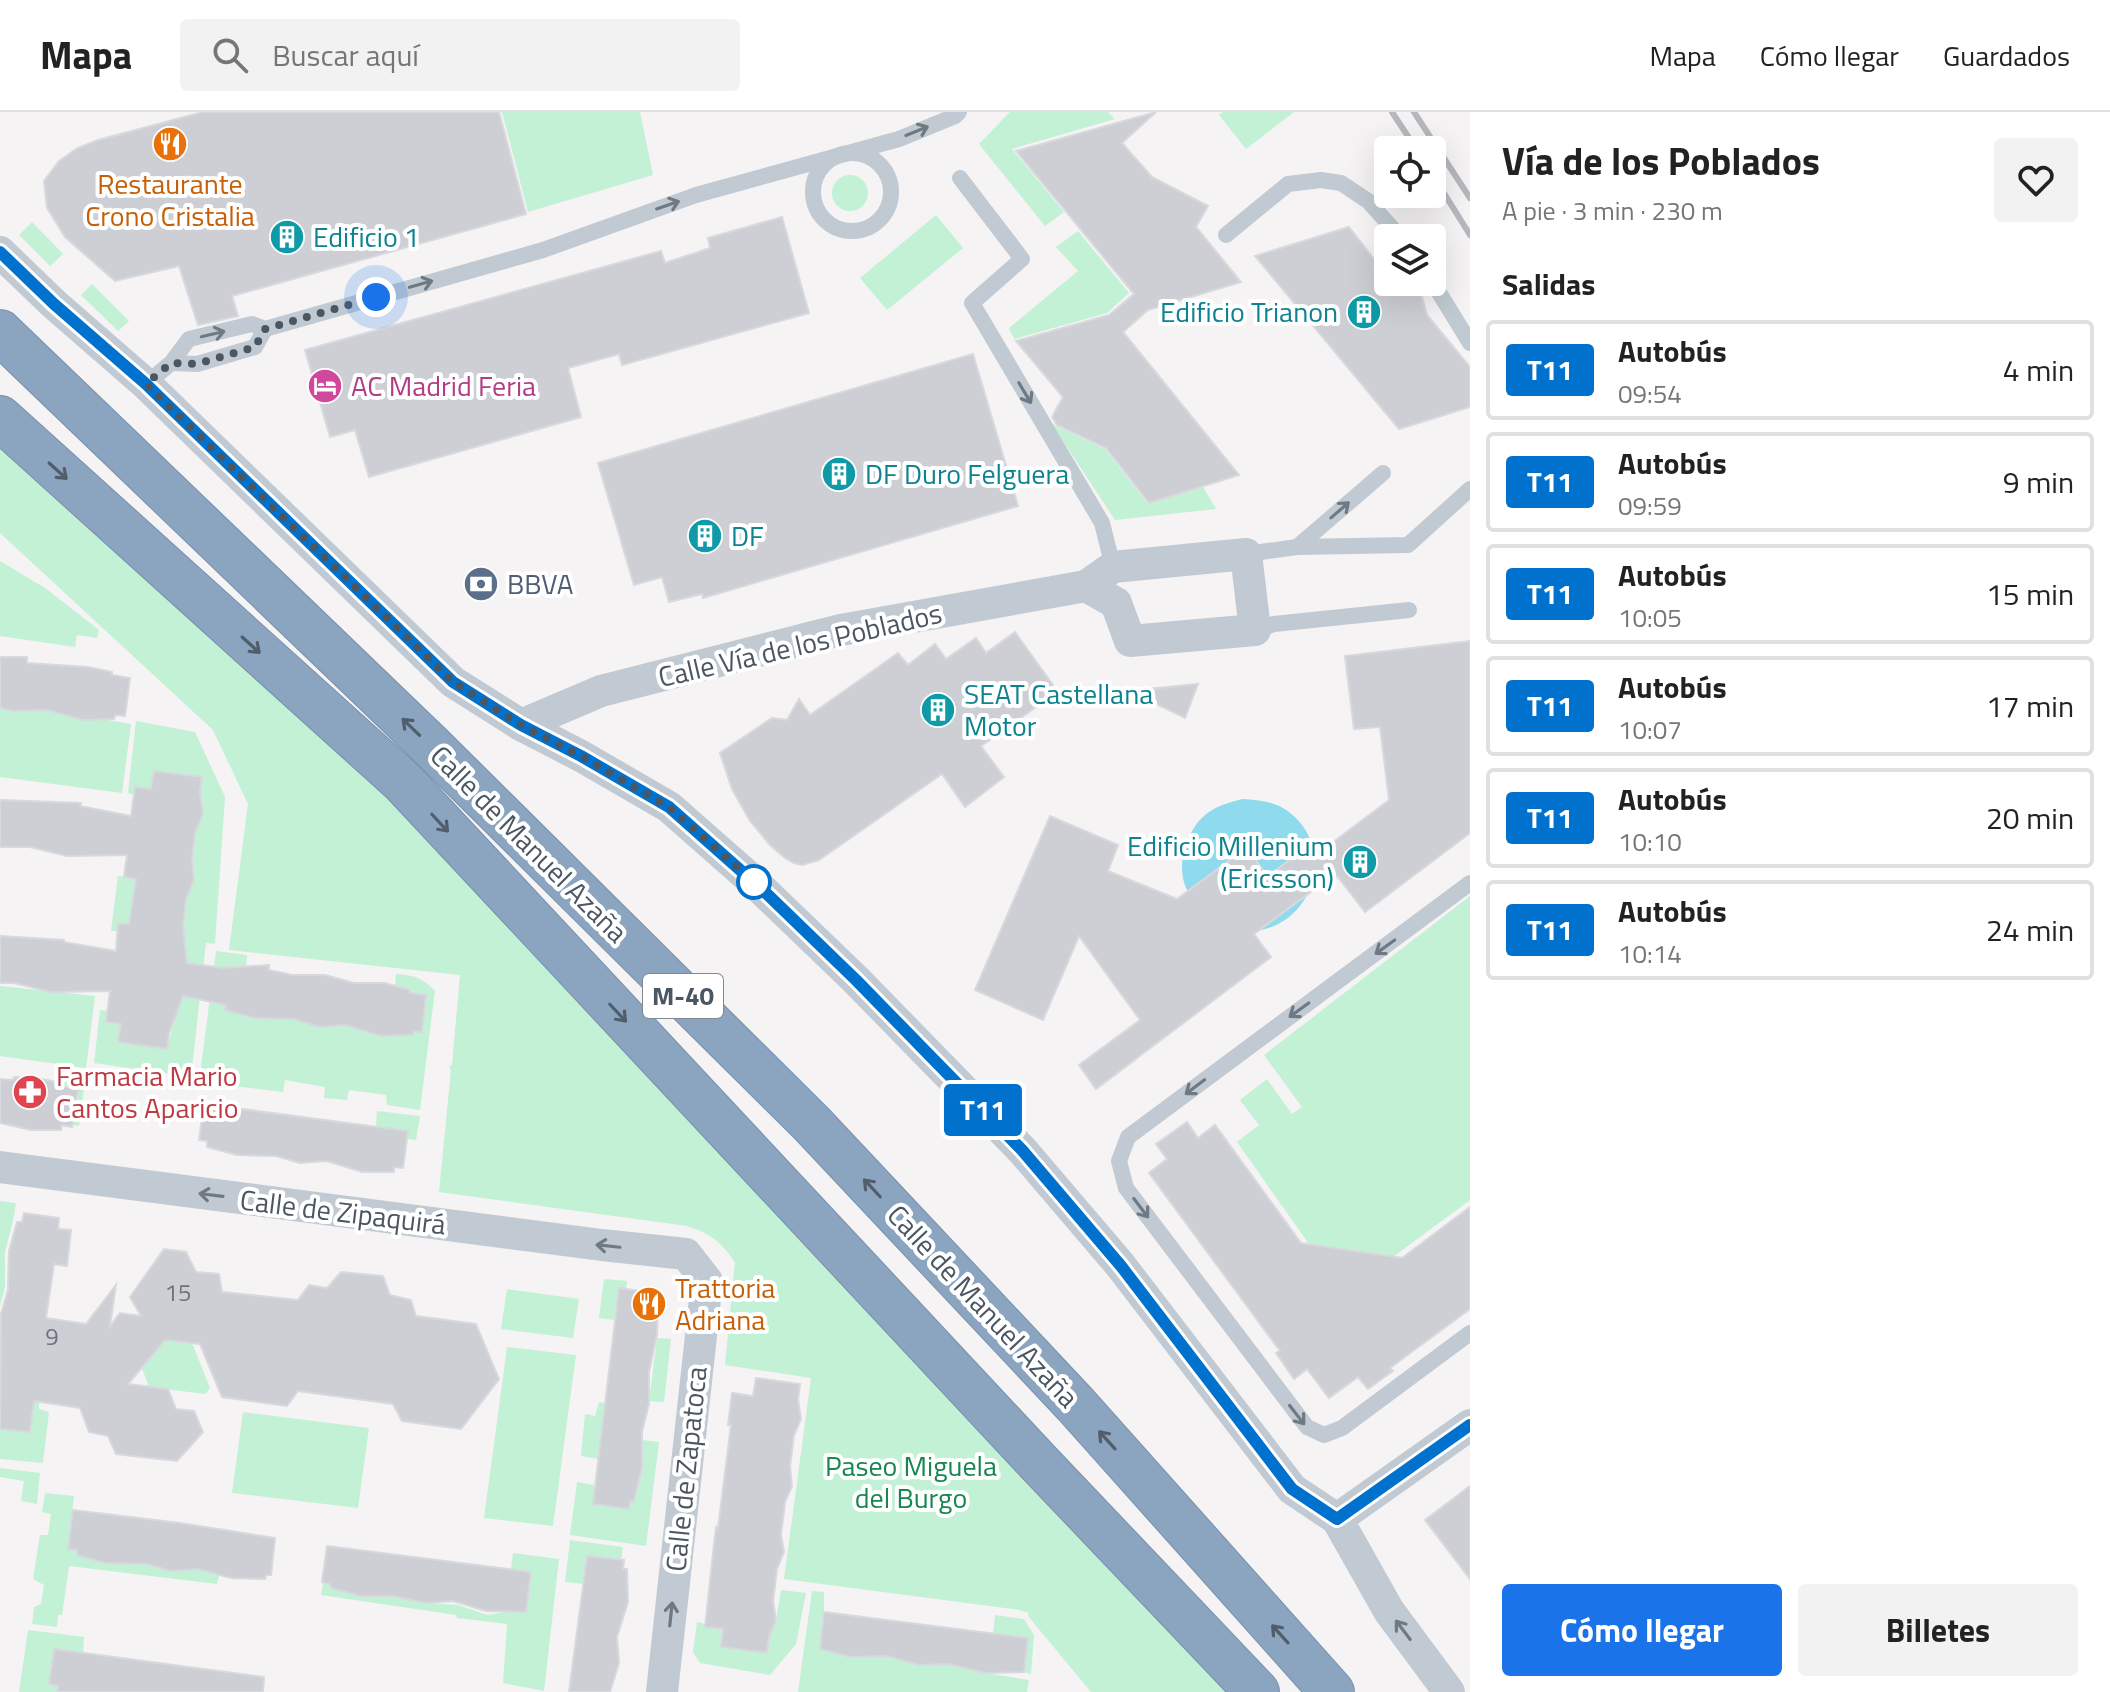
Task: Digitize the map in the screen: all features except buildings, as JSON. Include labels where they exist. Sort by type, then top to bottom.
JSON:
[{"type":"highway","name":"Calle de Manuel Azaña","points":[[0,332],[432,747],[812,1124],[1076,1405],[1332,1692]]},
{"type":"highway","name":"Calle de Manuel Azaña","points":[[0,418],[403,782],[1257,1692]]},
{"type":"street","points":[[0,252],[146,384],[453,682],[521,725],[669,807],[752,880],[845,969],[1022,1150],[1111,1254],[1292,1489],[1337,1519],[1389,1611],[1449,1692]]},
{"type":"street","points":[[1086,586],[1116,603],[1130,641],[1255,630],[1246,554]]},
{"type":"street","name":"Calle Vía de los Poblados","points":[[521,725],[601,691],[827,633],[1086,586],[1113,567],[1246,554]]},
{"type":"street","name":"Calle de Zipaquirá","points":[[0,1167],[686,1254]]},
{"type":"street","name":"Calle de Zapatoca","points":[[662,1692],[707,1281],[686,1254]]},
{"type":"street","points":[[1337,1519],[1470,1425]]},
{"type":"lane","points":[[146,384],[171,363],[189,339],[252,324],[265,329],[543,250],[696,195],[899,139],[959,112]]},
{"type":"lane","points":[[841,154],[866,155],[886,172],[891,184],[888,209],[870,228],[858,232],[832,227],[822,219],[812,195],[813,182],[819,170],[828,160],[841,154]]},
{"type":"lane","points":[[960,178],[1022,259],[972,303],[1102,523],[1113,567]]},
{"type":"lane","points":[[1226,235],[1288,184],[1321,180],[1341,183],[1368,201],[1389,224]]},
{"type":"lane","points":[[1441,296],[1470,343]]},
{"type":"lane","points":[[171,363],[197,364],[255,347],[265,329]]},
{"type":"lane","points":[[1297,547],[1383,473]]},
{"type":"lane","points":[[1246,554],[1297,547],[1408,545],[1470,489]]},
{"type":"lane","points":[[1255,630],[1274,624],[1409,610]]},
{"type":"lane","points":[[1470,883],[1128,1137],[1119,1161],[1126,1188],[1307,1427],[1324,1435],[1342,1428],[1470,1333]]},
{"type":"green space","points":[[502,112],[640,112],[653,175],[528,212]]},
{"type":"green space","points":[[1010,112],[1108,112],[1115,119],[1012,149],[1064,212],[1045,226],[979,144]]},
{"type":"green space","points":[[1223,112],[1294,112],[1246,149],[1219,115]]},
{"type":"green space","points":[[850,175],[863,180],[868,193],[863,206],[850,211],[837,206],[832,193],[837,180]]},
{"type":"green space","points":[[936,215],[963,248],[887,310],[860,278]]},
{"type":"green space","points":[[32,222],[63,254],[50,266],[19,235]]},
{"type":"green space","points":[[1078,231],[1129,293],[1107,313],[1014,339],[1009,328],[1078,271],[1056,247]]},
{"type":"green space","points":[[92,284],[129,321],[118,331],[81,295]]},
{"type":"green space","points":[[1052,424],[1105,449],[1148,504],[1203,487],[1216,509],[1115,520]]},
{"type":"green space","name":"Paseo Miguela del Burgo","points":[[0,435],[485,889],[1231,1692],[1091,1692],[1028,1616],[1029,1613],[784,1579],[811,1378],[725,1365],[735,1262],[714,1239],[687,1226],[439,1192],[460,975],[229,950],[248,804],[213,730],[0,533]]},
{"type":"green space","points":[[0,561],[45,588],[99,630],[97,638],[77,635],[75,647],[0,636]]},
{"type":"green space","points":[[0,708],[13,711],[47,710],[84,720],[102,719],[131,724],[122,793],[0,777]]},
{"type":"green space","points":[[136,721],[195,732],[225,797],[215,944],[206,943],[191,1077],[94,1063],[100,1010],[107,1011],[106,1022],[121,1024],[119,1042],[167,1049],[176,1015],[174,994],[178,967],[186,948],[183,927],[195,833],[203,814],[201,777],[154,771],[151,789],[136,787],[134,795],[128,793]]},
{"type":"green space","points":[[118,876],[136,879],[134,924],[118,923],[117,931],[111,931]]},
{"type":"green space","points":[[1470,896],[1470,1200],[1393,1257],[1309,1244],[1237,1142],[1259,1125],[1240,1100],[1267,1079],[1292,1114],[1302,1107],[1264,1055]]},
{"type":"green space","points":[[216,951],[247,955],[246,966],[238,970],[295,1019],[345,1025],[381,1036],[412,1035],[413,1031],[422,1031],[426,995],[410,993],[410,990],[395,986],[396,974],[426,983],[435,991],[420,1110],[387,1105],[386,1095],[349,1090],[347,1100],[324,1098],[325,1087],[285,1080],[283,1092],[199,1082]]},
{"type":"green space","points":[[0,986],[95,996],[86,1068],[0,1056]]},
{"type":"green space","points":[[56,1070],[86,1074],[79,1126],[72,1125],[54,1082]]},
{"type":"green space","points":[[377,1111],[420,1116],[416,1140],[407,1139],[408,1131],[376,1127]]},
{"type":"green space","points":[[0,1201],[16,1203],[5,1252],[5,1287],[0,1306]]},
{"type":"green space","points":[[604,1279],[627,1281],[626,1289],[619,1289],[614,1320],[599,1318]]},
{"type":"green space","points":[[507,1289],[579,1299],[573,1338],[501,1329]]},
{"type":"green space","points":[[657,1338],[671,1339],[664,1402],[649,1401]]},
{"type":"green space","points":[[165,1340],[192,1343],[210,1388],[205,1394],[149,1387],[142,1368]]},
{"type":"green space","points":[[507,1347],[576,1355],[553,1526],[484,1518]]},
{"type":"green space","points":[[34,1401],[39,1402],[39,1409],[49,1412],[43,1463],[0,1459],[0,1429],[30,1432]]},
{"type":"green space","points":[[599,1402],[605,1403],[598,1459],[581,1456],[585,1414],[595,1416]]},
{"type":"green space","points":[[243,1412],[369,1428],[358,1508],[232,1493]]},
{"type":"green space","points":[[642,1440],[659,1442],[646,1546],[570,1535],[577,1482],[595,1485],[593,1504],[628,1509],[630,1501],[634,1500]]},
{"type":"green space","points":[[0,1468],[40,1473],[37,1504],[21,1501],[24,1481],[0,1477]]},
{"type":"green space","points":[[45,1493],[74,1496],[68,1548],[77,1550],[77,1555],[105,1563],[147,1564],[171,1571],[198,1569],[219,1575],[217,1584],[69,1566],[62,1615],[58,1615],[57,1627],[32,1624],[34,1607],[41,1604],[44,1585],[33,1579],[40,1535],[48,1535],[51,1514],[42,1512]]},
{"type":"green space","points":[[570,1540],[623,1547],[621,1560],[587,1556],[583,1584],[565,1582]]},
{"type":"green space","points":[[513,1553],[559,1559],[544,1691],[503,1683],[507,1624],[321,1595],[323,1583],[360,1596],[392,1596],[458,1605],[488,1615],[527,1608],[531,1573],[511,1569]]},
{"type":"green space","points":[[781,1590],[806,1593],[796,1644],[770,1675],[700,1663],[693,1652],[697,1622],[706,1624],[705,1627],[723,1629],[722,1647],[766,1653]]},
{"type":"green space","points":[[812,1591],[824,1592],[820,1649],[851,1657],[887,1656],[918,1665],[949,1664],[1029,1680],[1027,1692],[798,1692]]},
{"type":"green space","points":[[995,1615],[1024,1619],[1034,1635],[1031,1674],[1024,1672],[1028,1638],[993,1634]]},
{"type":"green space","points":[[28,1630],[84,1637],[83,1653],[54,1649],[49,1684],[58,1686],[59,1692],[19,1692]]},
{"type":"water","points":[[1242,799],[1268,802],[1283,808],[1309,836],[1314,853],[1311,887],[1302,903],[1290,916],[1274,926],[1248,932],[1234,927],[1198,902],[1184,884],[1182,872],[1185,847],[1196,824],[1222,805]]},
{"type":"railway","points":[[1392,112],[1408,136]]},
{"type":"railway","points":[[1414,112],[1470,198]]},
{"type":"railway","points":[[1446,196],[1470,235]]},
{"type":"bus line","name":"T11","points":[[0,252],[146,384],[453,682],[521,725],[669,807],[765,892],[1022,1150],[1121,1266],[1292,1489],[1337,1519],[1470,1425]]},
{"type":"place","name":"Restaurante Crono Cristalia","points":[[170,144]]},
{"type":"place","name":"Edificio 1","points":[[287,237]]},
{"type":"place","name":"Edificio Trianon","points":[[1364,312]]},
{"type":"place","name":"AC Madrid Feria","points":[[325,386]]},
{"type":"place","name":"DF Duro Felguera","points":[[839,474]]},
{"type":"place","name":"DF","points":[[705,536]]},
{"type":"place","name":"BBVA","points":[[481,584]]},
{"type":"place","name":"SEAT Castellana Motor","points":[[938,710]]},
{"type":"place","name":"Edificio Millenium (Ericsson)","points":[[1360,862]]},
{"type":"place","name":"Farmacia Mario Cantos Aparicio","points":[[30,1092]]},
{"type":"place","name":"Trattoria Adriana","points":[[649,1304]]},
{"type":"route","points":[[376,297],[265,329],[255,347],[197,364],[171,363],[146,384],[453,682],[521,725],[669,807],[754,882]]}]
